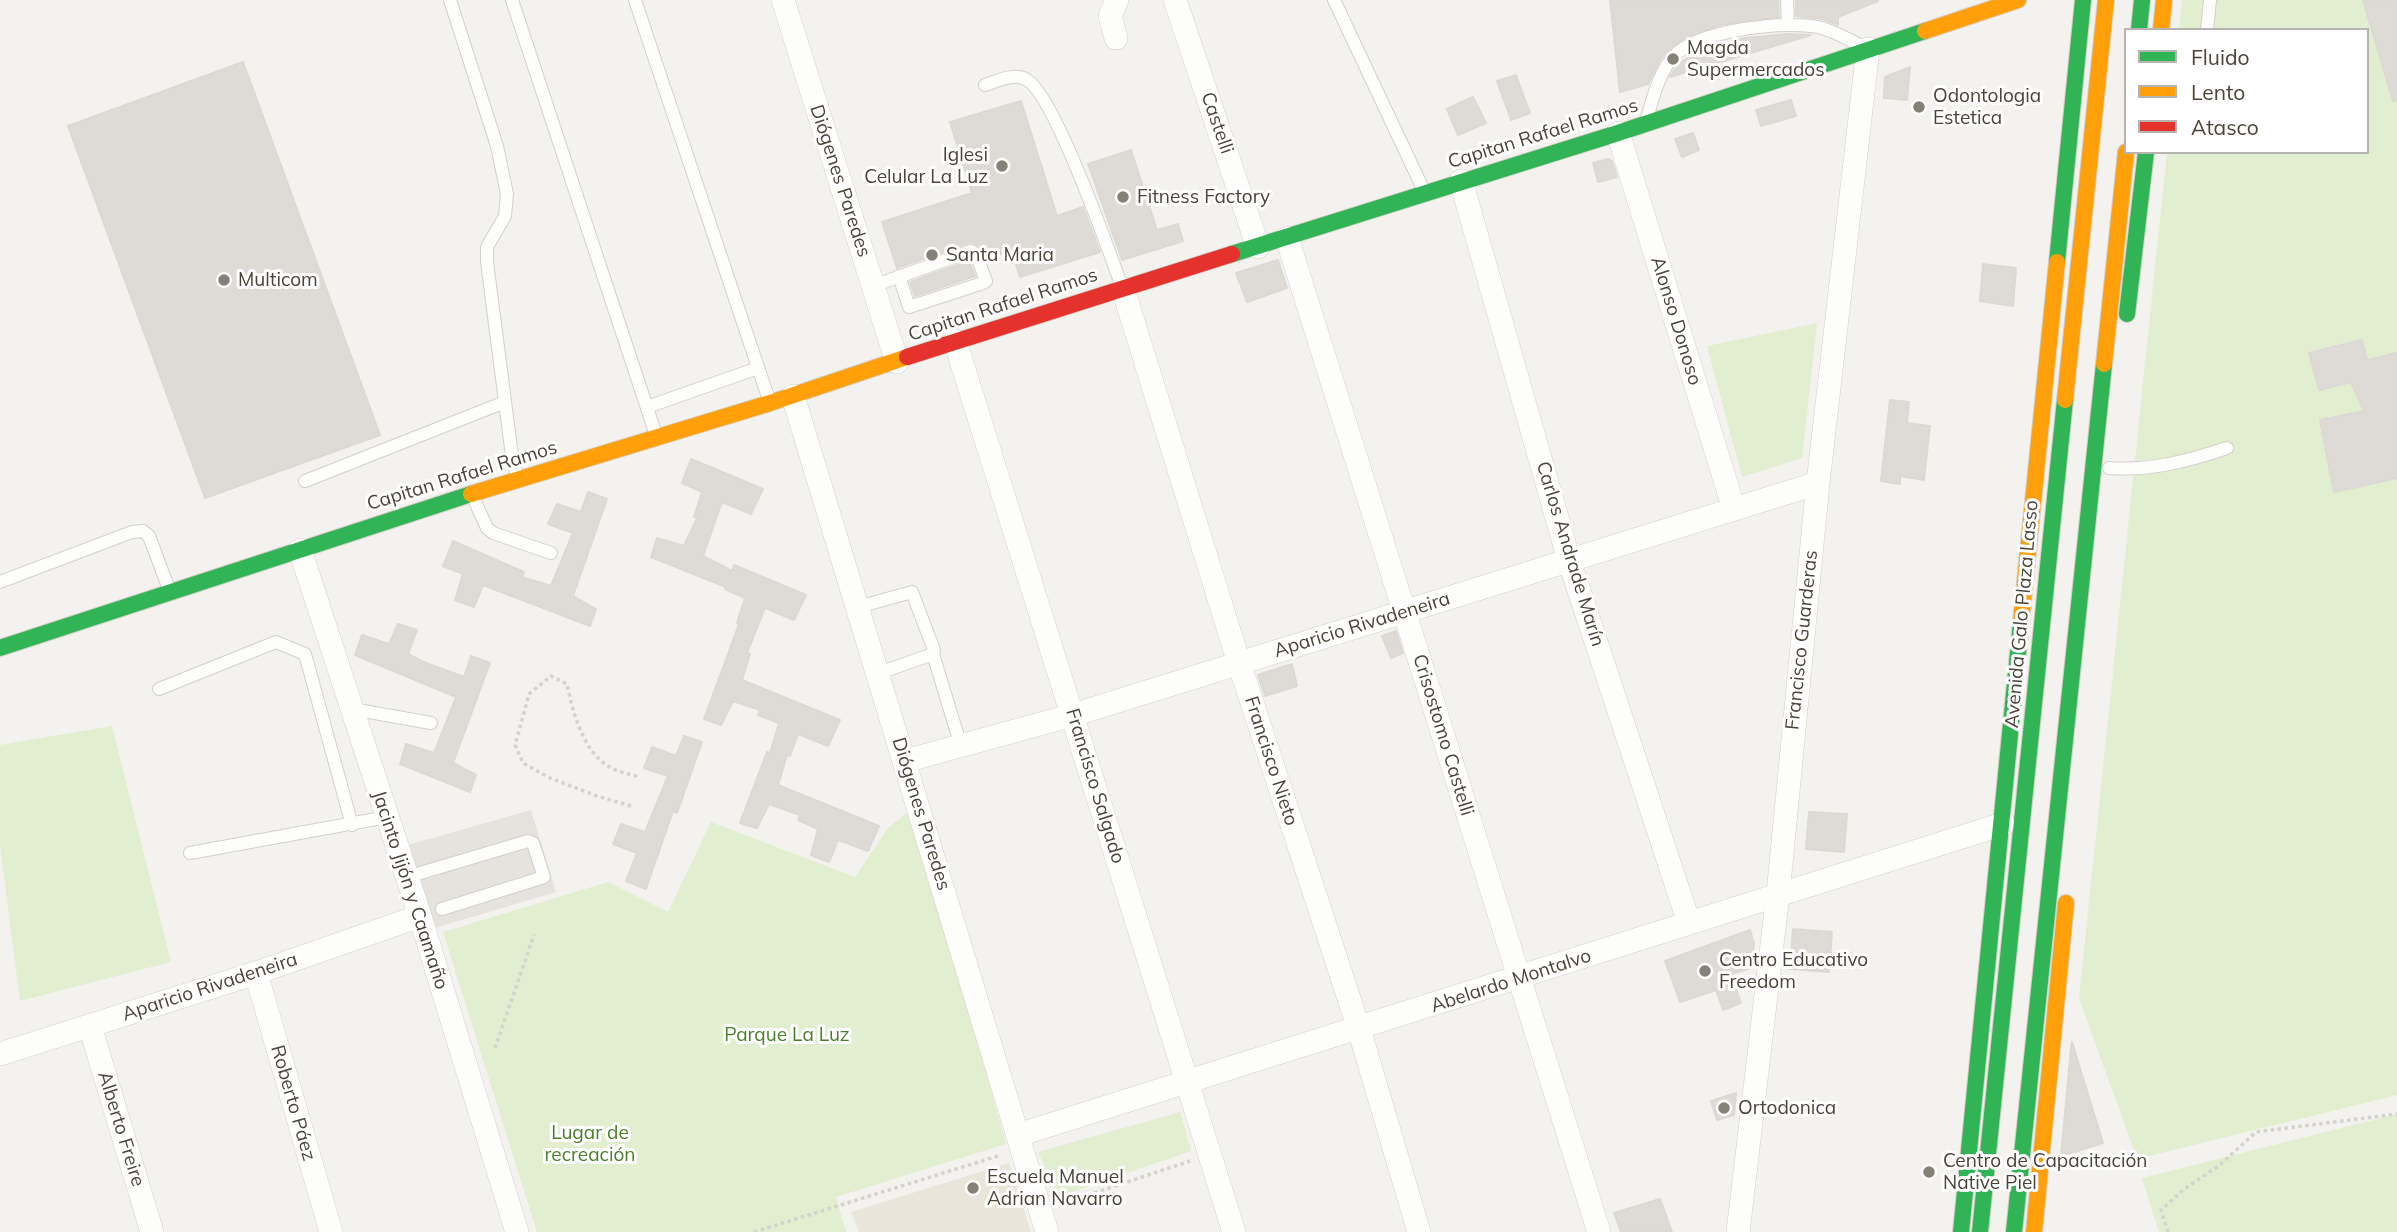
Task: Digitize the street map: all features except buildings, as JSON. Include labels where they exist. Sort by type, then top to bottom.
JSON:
[{"type":"main road","name":"Capitan Rafael Ramos","points":[[0,648],[471,494],[657,439],[955,341],[1646,124],[1868,49],[1953,10],[2018,0]]},
{"type":"main road","name":"Avenida Galo Plaza Lasso","points":[[1961,1232],[2083,0]]},
{"type":"main road","name":"Avenida Galo Plaza Lasso","points":[[1980,1232],[2106,0]]},
{"type":"main road","points":[[2139,28],[2142,0]]},
{"type":"main road","points":[[2161,28],[2164,0]]},
{"type":"main road","points":[[2014,1232],[2126,154]]},
{"type":"main road","points":[[2125,332],[2146,154]]},
{"type":"main road","points":[[2096,596],[2114,427]]},
{"type":"main road","points":[[2034,1232],[2068,886]]},
{"type":"street","name":"Diógenes Paredes","points":[[783,0],[897,362]]},
{"type":"street","points":[[1116,38],[1110,16],[1117,0]]},
{"type":"street","name":"Castelli","points":[[1175,0],[1258,247]]},
{"type":"street","name":"Francisco Guarderas","points":[[1738,1232],[1778,894],[1818,483],[1868,49]]},
{"type":"street","name":"Alonso Donoso","points":[[1618,133],[1734,509]]},
{"type":"street","name":"Carlos Andrade Marín","points":[[1461,181],[1569,560],[1689,923]]},
{"type":"street","name":"Crisostomo Castelli","points":[[1287,238],[1599,1232]]},
{"type":"street","name":"Francisco Nieto","points":[[1123,289],[1239,663],[1359,1029],[1419,1232]]},
{"type":"street","name":"Francisco Salgado","points":[[955,341],[1234,1232]]},
{"type":"street","name":"Diógenes Paredes","points":[[793,396],[879,673],[1016,1143],[1047,1232]]},
{"type":"street","name":"Aparicio Rivadeneira","points":[[905,761],[1073,715],[1818,483]]},
{"type":"street","name":"Jacinto Jijón y Caamaño","points":[[300,550],[407,877],[510,1230]]},
{"type":"street","name":"Abelardo Montalvo","points":[[1016,1143],[1186,1081],[1518,979],[2003,824]]},
{"type":"street","name":"Aparicio Rivadeneira","points":[[0,1054],[256,973],[419,916]]},
{"type":"street","name":"Roberto Páez","points":[[256,973],[331,1232]]},
{"type":"street","name":"Alberto Freire","points":[[90,1026],[152,1232]]},
{"type":"lane","points":[[450,0],[497,146],[507,194],[505,216],[487,247],[487,262],[511,448],[518,480]]},
{"type":"lane","points":[[512,0],[657,439]]},
{"type":"lane","points":[[635,0],[770,403]]},
{"type":"lane","points":[[1334,0],[1425,194]]},
{"type":"lane","points":[[1787,0],[1788,24]]},
{"type":"lane","points":[[2207,28],[2210,0]]},
{"type":"lane","points":[[1646,124],[1656,88],[1672,58],[1683,48],[1722,34],[1788,24],[1823,28],[1868,49]]},
{"type":"lane","points":[[985,85],[1017,77],[1025,78],[1034,85],[1051,112],[1123,289]]},
{"type":"lane","points":[[873,286],[899,276],[971,251],[976,254],[986,281],[909,307],[899,276]]},
{"type":"lane","points":[[647,407],[758,368]]},
{"type":"lane","points":[[305,481],[505,402]]},
{"type":"lane","points":[[2109,468],[2134,470],[2168,466],[2227,448]]},
{"type":"lane","points":[[471,494],[489,530],[551,553]]},
{"type":"lane","points":[[0,582],[131,532],[143,531],[149,536],[170,592]]},
{"type":"lane","points":[[858,607],[912,592],[934,650],[961,746]]},
{"type":"lane","points":[[159,689],[276,642],[305,654],[352,825]]},
{"type":"lane","points":[[879,673],[933,654]]},
{"type":"lane","points":[[352,709],[432,723]]},
{"type":"lane","points":[[190,853],[387,817]]},
{"type":"lane","points":[[407,877],[528,841],[533,843],[544,877],[442,908]]},
{"type":"path","points":[[631,806],[550,778],[523,763],[515,746],[529,694],[551,676],[567,684],[573,710],[586,742],[607,766],[639,777]]},
{"type":"path","points":[[495,1048],[534,935]]},
{"type":"path","points":[[2168,1232],[2161,1210],[2183,1190],[2221,1164],[2256,1132],[2397,1114]]},
{"type":"path","points":[[754,1232],[1016,1143]]},
{"type":"path","points":[[1051,1208],[1199,1158]]},
{"type":"shaded area","points":[[531,810],[556,892],[435,928],[408,845]]},
{"type":"shaded area","name":"Escuela Manuel Adrian Navarro","points":[[1009,1163],[1031,1232],[859,1232],[851,1212]]},
{"type":"green space","points":[[2182,0],[2397,0],[2397,1095],[2137,1159],[2079,998],[2167,154],[2369,154],[2369,28],[2179,28]]},
{"type":"green space","points":[[1817,323],[1802,458],[1742,477],[1707,346]]},
{"type":"green space","points":[[112,726],[171,962],[20,1001],[0,846],[0,745]]},
{"type":"green space","name":"Parque La Luz","points":[[912,809],[1006,1144],[836,1197],[846,1232],[537,1232],[443,932],[608,882],[668,912],[711,822],[855,877],[889,827]]},
{"type":"green space","points":[[1180,1112],[1191,1151],[1058,1197],[1038,1152]]},
{"type":"green space","points":[[2397,1114],[2397,1232],[2159,1232],[2142,1178]]},
{"type":"traffic: fast","points":[[2057,262],[2083,0]]},
{"type":"traffic: fast","points":[[2139,28],[2142,0]]},
{"type":"traffic: fast","points":[[1232,254],[1618,133],[1925,31]]},
{"type":"traffic: fast","points":[[2127,314],[2146,154]]},
{"type":"traffic: fast","points":[[2014,1232],[2104,364]]},
{"type":"traffic: fast","points":[[1980,1232],[2065,400]]},
{"type":"traffic: fast","points":[[0,648],[471,494]]},
{"type":"traffic: fast","points":[[1961,1232],[2021,622]]},
{"type":"traffic: slow","points":[[1925,31],[2018,0]]},
{"type":"traffic: slow","points":[[2065,400],[2106,0]]},
{"type":"traffic: slow","points":[[2161,28],[2164,0]]},
{"type":"traffic: slow","points":[[2104,364],[2126,154]]},
{"type":"traffic: slow","points":[[2021,622],[2057,262]]},
{"type":"traffic: slow","points":[[471,494],[770,403],[907,357]]},
{"type":"traffic: slow","points":[[2034,1232],[2066,903]]},
{"type":"traffic: jam","points":[[907,357],[1232,254]]},
{"type":"place","name":"Magda Supermercados","points":[[1673,59]]},
{"type":"place","name":"Odontologia Estetica","points":[[1919,107]]},
{"type":"place","name":"Iglesi Celular La Luz","points":[[1002,166]]},
{"type":"place","name":"Fitness Factory","points":[[1123,197]]},
{"type":"place","name":"Santa Maria","points":[[932,255]]},
{"type":"place","name":"Multicom","points":[[224,280]]},
{"type":"place","name":"Centro Educativo Freedom","points":[[1705,971]]},
{"type":"place","name":"Ortodonica","points":[[1724,1108]]},
{"type":"place","name":"Centro de Capacitación Native Piel","points":[[1929,1172]]},
{"type":"place","name":"Escuela Manuel Adrian Navarro","points":[[973,1188]]},
{"type":"park label","name":"Lugar de recreación","points":[[590,1144]]}]
